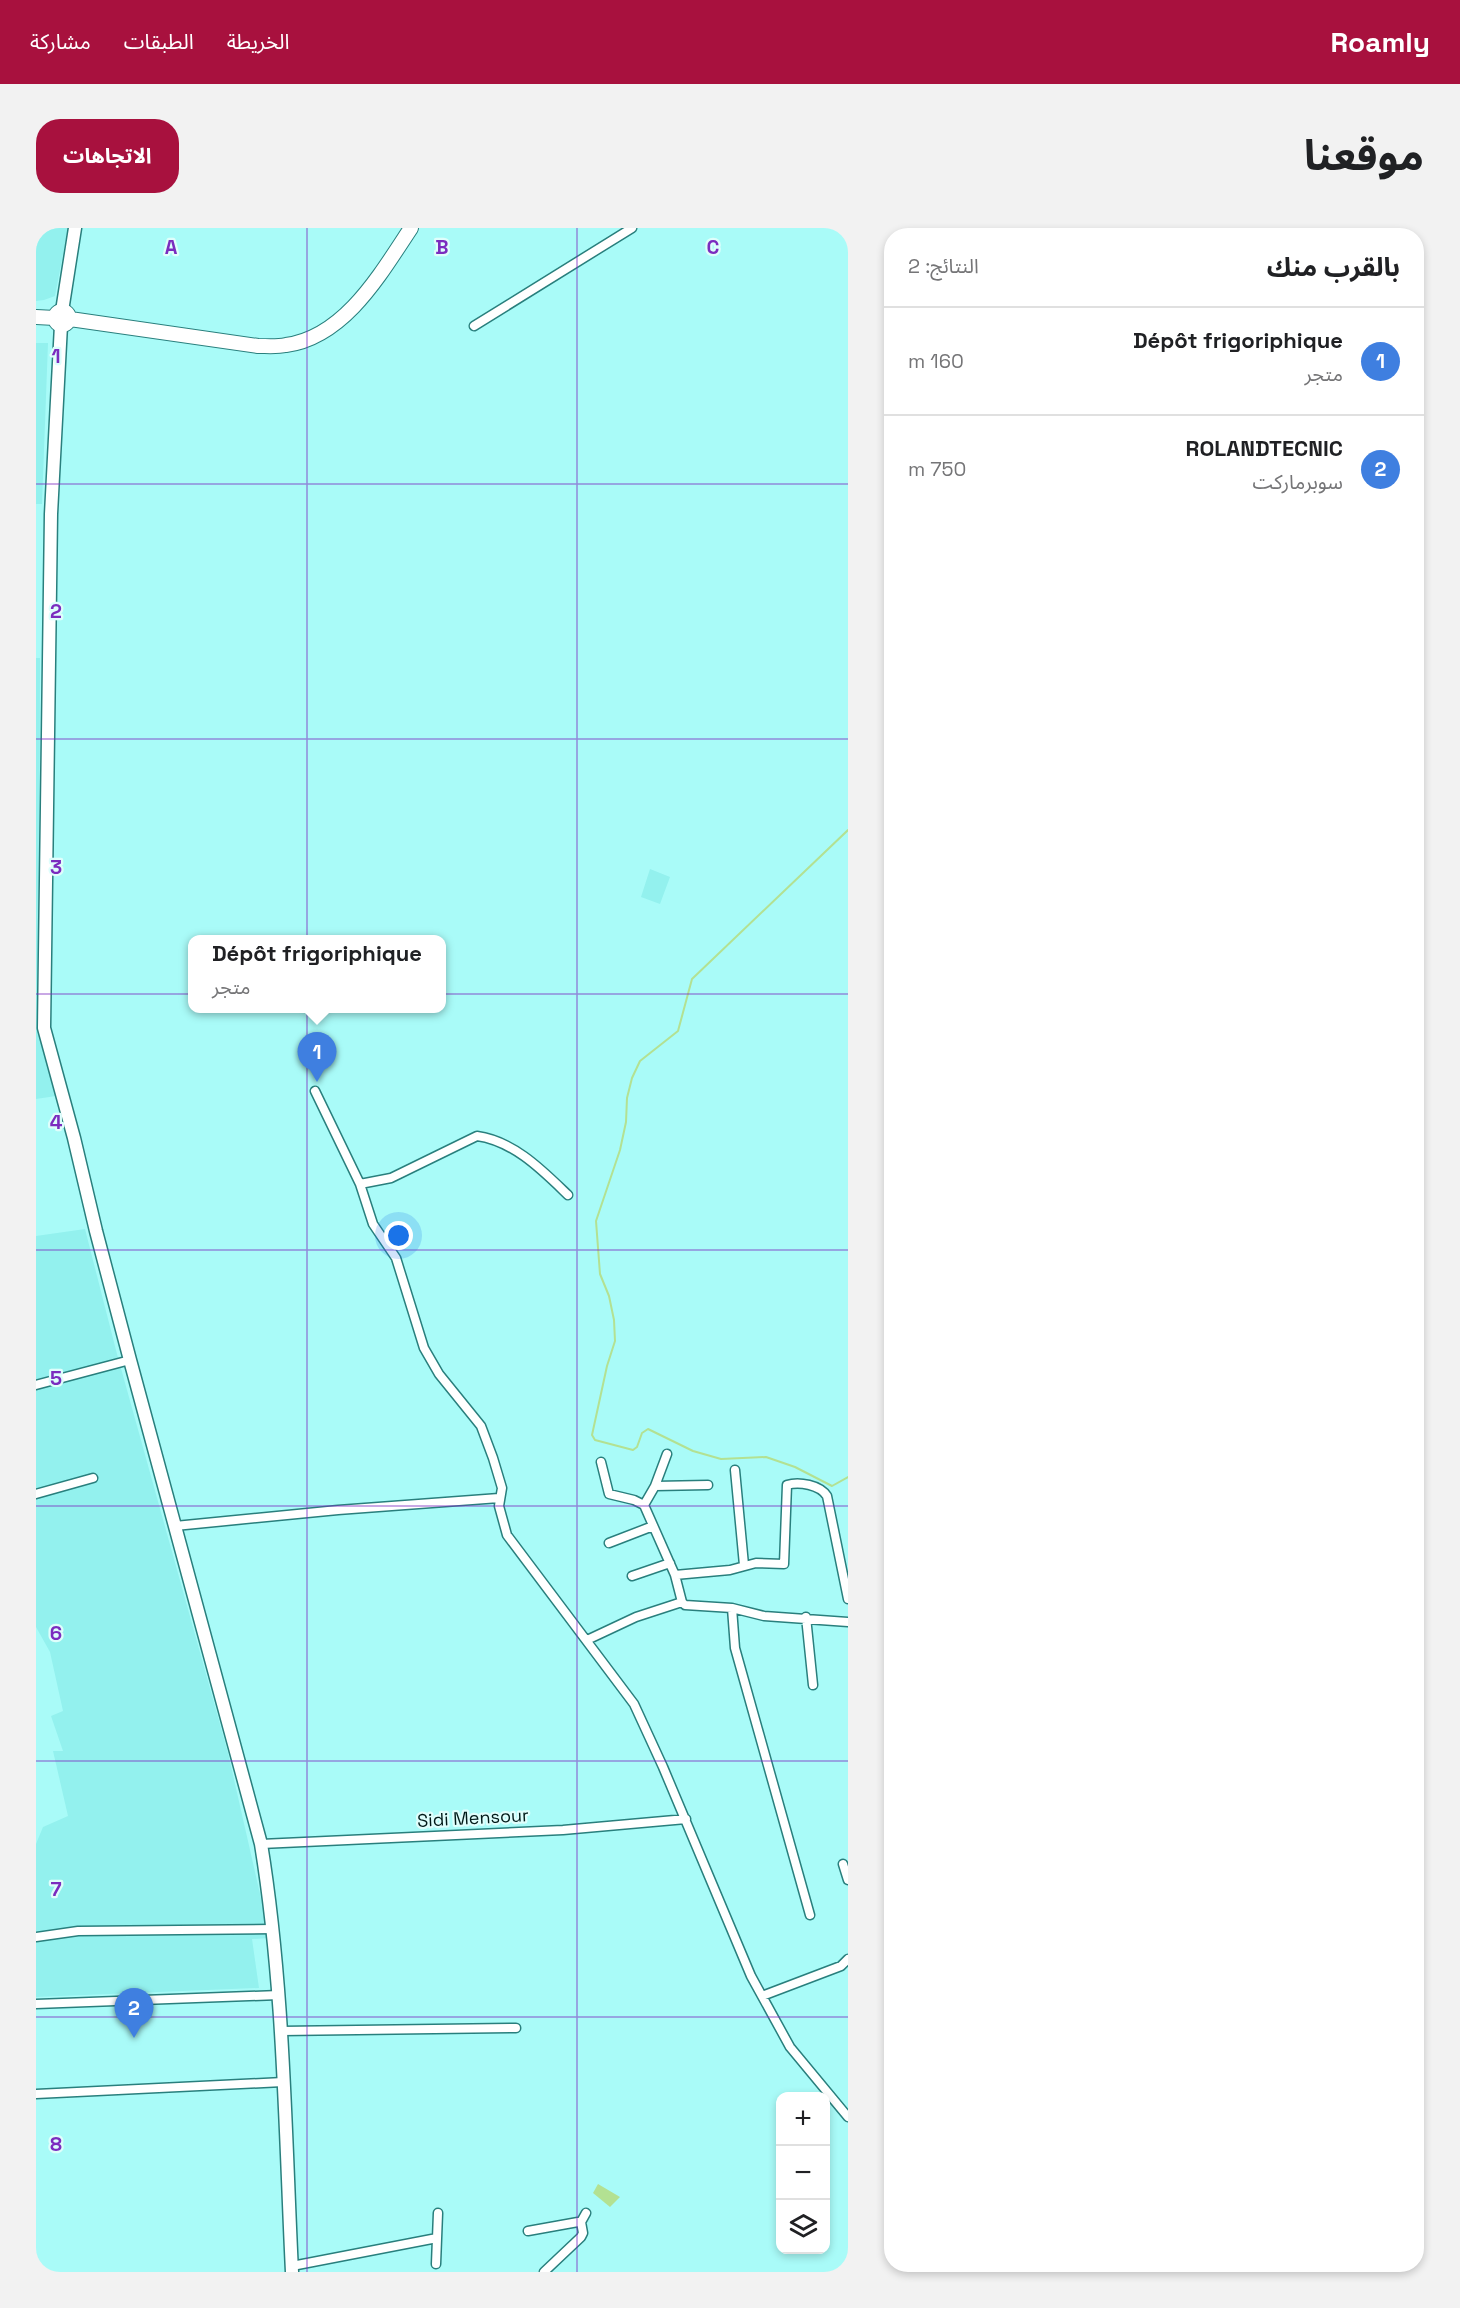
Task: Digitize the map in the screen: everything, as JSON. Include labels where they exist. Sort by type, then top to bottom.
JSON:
[{"type":"main road","points":[[75,228],[62,318],[51,513],[44,1028],[130,1360],[261,1844],[273,1929],[279,1995],[292,2269]]},
{"type":"main road","points":[[36,317],[62,318],[258,346],[286,345],[324,330],[359,303],[411,228]]},
{"type":"street","points":[[474,326],[632,228]]},
{"type":"street","points":[[315,1091],[360,1184],[374,1224],[396,1258],[424,1348],[439,1374],[481,1426],[502,1488],[499,1498],[500,1513],[507,1534],[634,1704],[686,1819],[751,1976],[790,2047],[848,2117]]},
{"type":"street","points":[[360,1184],[391,1178],[477,1136],[489,1138],[527,1157],[568,1196]]},
{"type":"street","points":[[36,1385],[130,1360]]},
{"type":"street","points":[[644,1505],[655,1486],[667,1454]]},
{"type":"street","points":[[601,1462],[609,1494],[644,1505],[675,1575],[682,1602],[687,1606],[732,1608],[764,1616],[806,1617],[848,1622]]},
{"type":"street","points":[[735,1470],[744,1565]]},
{"type":"street","points":[[36,1494],[93,1478]]},
{"type":"street","points":[[675,1575],[730,1570],[756,1563],[784,1564],[787,1485],[792,1483],[816,1486],[827,1496],[848,1599]]},
{"type":"street","points":[[655,1486],[708,1485]]},
{"type":"street","points":[[176,1526],[338,1510],[499,1498]]},
{"type":"street","points":[[609,1543],[653,1526]]},
{"type":"street","points":[[632,1576],[670,1563]]},
{"type":"street","points":[[587,1640],[636,1617],[682,1602]]},
{"type":"street","points":[[732,1608],[735,1648],[810,1915]]},
{"type":"street","points":[[806,1617],[813,1685]]},
{"type":"street","name":"Sidi Mensour","points":[[261,1844],[563,1830],[686,1819]]},
{"type":"street","points":[[843,1864],[848,1880]]},
{"type":"street","points":[[36,1937],[78,1931],[273,1929]]},
{"type":"street","points":[[762,1996],[841,1966],[848,1959]]},
{"type":"street","points":[[36,2004],[279,1995]]},
{"type":"street","points":[[281,2031],[516,2028]]},
{"type":"street","points":[[36,2094],[283,2082]]},
{"type":"street","points":[[436,2264],[438,2213]]},
{"type":"street","points":[[544,2272],[581,2237],[583,2233],[581,2222],[586,2213]]},
{"type":"street","points":[[528,2231],[581,2222]]},
{"type":"street","points":[[292,2269],[437,2238]]},
{"type":"shaded area","points":[[36,228],[68,228],[55,296],[36,301]]},
{"type":"shaded area","points":[[36,343],[48,343],[42,504],[36,504]]},
{"type":"shaded area","points":[[36,658],[40,658],[39,1025],[56,1096],[36,1099]]},
{"type":"shaded area","points":[[650,869],[670,877],[660,904],[641,897]]},
{"type":"shaded area","points":[[85,1229],[117,1354],[228,1753],[270,1938],[252,1939],[259,1988],[36,1997],[36,1844],[43,1827],[68,1816],[53,1751],[63,1751],[51,1716],[63,1711],[50,1652],[36,1627],[36,1236]]},
{"type":"shaded area","points":[[598,2184],[620,2197],[610,2207],[593,2193]]},
{"type":"waterway","points":[[848,830],[692,979],[678,1031],[640,1061],[632,1078],[620,1150],[596,1221],[600,1274],[609,1296],[615,1341],[607,1366],[592,1435],[595,1440],[633,1450],[637,1447],[642,1433],[648,1429],[693,1451],[721,1459],[766,1457],[795,1467],[832,1486],[848,1477]]},
{"type":"place","name":"Dépôt frigoriphique","points":[[317,1082]]},
{"type":"place","name":"ROLANDTECNIC","points":[[134,2038]]}]
